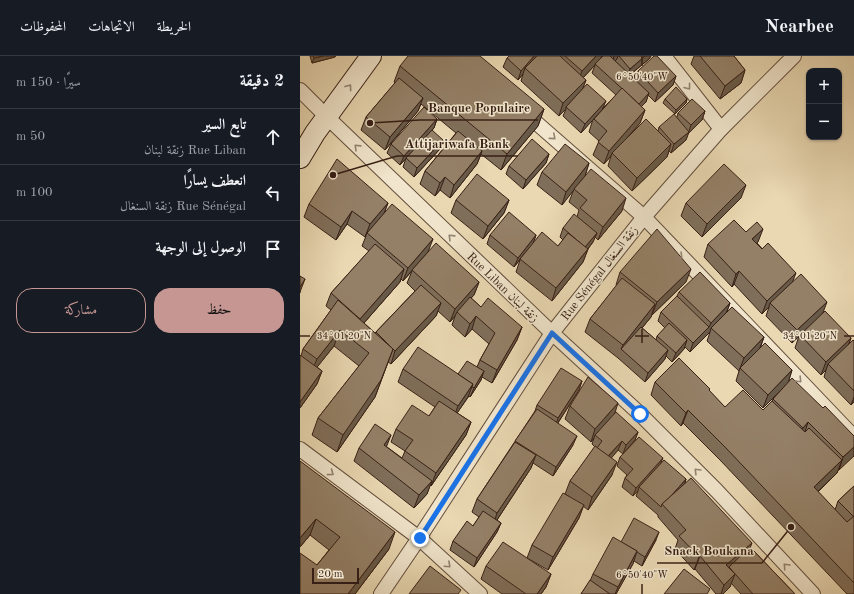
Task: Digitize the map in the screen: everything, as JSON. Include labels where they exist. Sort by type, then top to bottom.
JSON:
[{"type":"street","points":[[303,148],[371,56]]},
{"type":"street","points":[[664,56],[721,129]]},
{"type":"street","name":"Rue Sénégal زنقة السنغال","points":[[381,594],[420,538],[552,333],[644,217],[721,129],[794,56]]},
{"type":"street","name":"Rue Liban زنقة لبنان","points":[[300,90],[552,333],[640,414],[717,491],[813,594]]},
{"type":"street","points":[[514,103],[644,217],[854,437]]},
{"type":"street","points":[[300,449],[420,538],[480,594]]},
{"type":"building","points":[[408,56],[480,56],[544,109],[507,154],[400,66]]},
{"type":"building","points":[[509,56],[534,56],[521,71],[507,58]]},
{"type":"building","points":[[537,56],[560,56],[586,80],[563,103],[525,68]]},
{"type":"building","points":[[565,56],[596,56],[582,71]]},
{"type":"building","points":[[603,56],[610,56],[649,93],[639,104],[595,64]]},
{"type":"building","points":[[619,56],[645,56],[630,69]]},
{"type":"building","points":[[654,56],[657,56],[676,76],[658,93],[638,71]]},
{"type":"building","points":[[700,56],[734,56],[745,70],[725,86]]},
{"type":"building","points":[[399,78],[423,98],[390,137],[366,117]]},
{"type":"building","points":[[587,84],[606,101],[585,124],[566,107]]},
{"type":"building","points":[[676,87],[687,99],[676,110],[665,99]]},
{"type":"building","points":[[622,88],[645,110],[609,151],[598,142],[607,131],[594,119]]},
{"type":"building","points":[[692,99],[705,111],[691,125],[678,113]]},
{"type":"building","points":[[424,107],[437,119],[404,156],[391,144]]},
{"type":"building","points":[[674,114],[689,132],[674,144],[659,127]]},
{"type":"building","points":[[646,119],[671,144],[637,178],[612,153]]},
{"type":"building","points":[[432,130],[443,140],[417,168],[406,158]]},
{"type":"building","points":[[458,131],[482,151],[454,185],[445,177],[440,183],[425,171]]},
{"type":"building","points":[[532,139],[549,154],[526,180],[509,166]]},
{"type":"building","points":[[565,144],[589,163],[566,192],[542,172]]},
{"type":"building","points":[[337,159],[388,203],[370,224],[352,211],[341,227],[309,204]]},
{"type":"building","points":[[724,164],[746,185],[707,224],[686,203]]},
{"type":"building","points":[[591,169],[626,198],[603,227],[580,208],[587,200],[574,189]]},
{"type":"building","points":[[477,174],[509,200],[488,226],[456,200]]},
{"type":"building","points":[[392,204],[433,239],[408,268],[367,233]]},
{"type":"building","points":[[509,212],[536,235],[518,258],[490,235]]},
{"type":"building","points":[[574,214],[597,233],[585,247],[563,228]]},
{"type":"building","points":[[734,220],[746,232],[757,222],[763,229],[752,239],[762,249],[768,243],[796,273],[767,301],[739,271],[736,274],[708,244]]},
{"type":"building","points":[[657,229],[691,269],[657,302],[620,272]]},
{"type":"building","points":[[542,232],[558,246],[568,233],[588,249],[556,288],[520,259]]},
{"type":"building","points":[[436,243],[479,282],[455,309],[412,270]]},
{"type":"building","points":[[375,244],[404,269],[360,319],[331,293]]},
{"type":"building","points":[[700,272],[730,303],[711,323],[679,292]]},
{"type":"building","points":[[801,274],[827,302],[797,330],[770,303]]},
{"type":"building","points":[[300,276],[305,279],[300,287]]},
{"type":"building","points":[[622,278],[655,304],[623,345],[590,319]]},
{"type":"building","points":[[421,285],[441,303],[395,351],[376,332]]},
{"type":"building","points":[[677,296],[709,327],[693,343],[661,312]]},
{"type":"building","points":[[470,297],[481,307],[488,298],[522,327],[497,370],[480,360],[495,333],[476,316],[470,324],[457,312]]},
{"type":"building","points":[[338,300],[393,349],[381,380],[343,435],[318,418],[369,353],[340,330],[317,359],[303,349]]},
{"type":"building","points":[[732,307],[764,337],[744,358],[711,328]]},
{"type":"building","points":[[825,311],[851,338],[826,362],[800,335]]},
{"type":"building","points":[[669,323],[687,340],[676,353],[657,336]]},
{"type":"building","points":[[641,327],[668,350],[648,373],[621,349]]},
{"type":"building","points":[[853,340],[854,341],[854,391],[828,364]]},
{"type":"building","points":[[765,343],[792,370],[768,395],[740,368]]},
{"type":"building","points":[[418,347],[473,384],[458,406],[403,369]]},
{"type":"building","points":[[300,355],[322,371],[300,402]]},
{"type":"building","points":[[679,358],[710,389],[709,390],[725,407],[743,390],[763,410],[772,401],[805,432],[809,428],[842,460],[814,487],[847,522],[854,516],[854,583],[725,447],[688,410],[686,413],[655,382]]},
{"type":"building","points":[[467,361],[484,371],[474,388],[472,387],[473,384],[458,374]]},
{"type":"building","points":[[561,368],[582,381],[558,418],[537,405]]},
{"type":"building","points":[[588,377],[618,403],[595,429],[570,406]]},
{"type":"building","points":[[792,378],[823,408],[825,406],[854,436],[854,447],[843,457],[808,422],[803,428],[773,399]]},
{"type":"building","points":[[439,401],[471,422],[436,473],[405,451],[413,440],[396,429],[412,405],[429,416]]},
{"type":"building","points":[[537,409],[577,436],[556,467],[515,441]]},
{"type":"building","points":[[616,412],[638,432],[626,445],[622,441],[608,456],[597,448],[602,441],[595,435]]},
{"type":"building","points":[[375,424],[391,435],[384,445],[432,481],[419,495],[359,448]]},
{"type":"building","points":[[639,437],[663,458],[636,488],[625,478],[633,469],[620,457]]},
{"type":"building","points":[[515,442],[536,455],[497,513],[477,499]]},
{"type":"building","points":[[595,446],[617,462],[592,497],[570,481]]},
{"type":"building","points":[[664,460],[686,479],[662,504],[661,507],[639,487]]},
{"type":"building","points":[[300,461],[395,532],[348,594],[300,594],[300,553],[317,565],[340,537],[316,519],[300,538]]},
{"type":"building","points":[[691,478],[752,543],[726,565],[735,574],[724,585],[700,556],[699,557],[679,536],[686,530],[662,504]]},
{"type":"building","points":[[854,486],[854,516],[853,516],[838,501]]},
{"type":"building","points":[[563,493],[584,505],[553,557],[532,545]]},
{"type":"building","points":[[483,511],[501,523],[477,558],[453,541],[467,521],[473,526]]},
{"type":"building","points":[[634,518],[659,532],[645,557],[621,542]]},
{"type":"building","points":[[613,537],[637,551],[618,587],[593,574]]},
{"type":"building","points":[[503,542],[551,574],[537,594],[526,594],[486,566]]},
{"type":"building","points":[[750,547],[795,594],[753,594],[729,567]]},
{"type":"building","points":[[430,566],[461,590],[458,594],[409,594]]},
{"type":"building","points":[[684,569],[710,589],[707,594],[664,594]]},
{"type":"building","points":[[590,580],[610,594],[581,594]]},
{"type":"place","name":"Banque Populaire","points":[[370,123]]},
{"type":"place","name":"Attijariwafa Bank","points":[[333,175]]},
{"type":"place","name":"Snack Boukana","points":[[791,527]]},
{"type":"route","points":[[420,538],[552,333],[640,414]]}]
